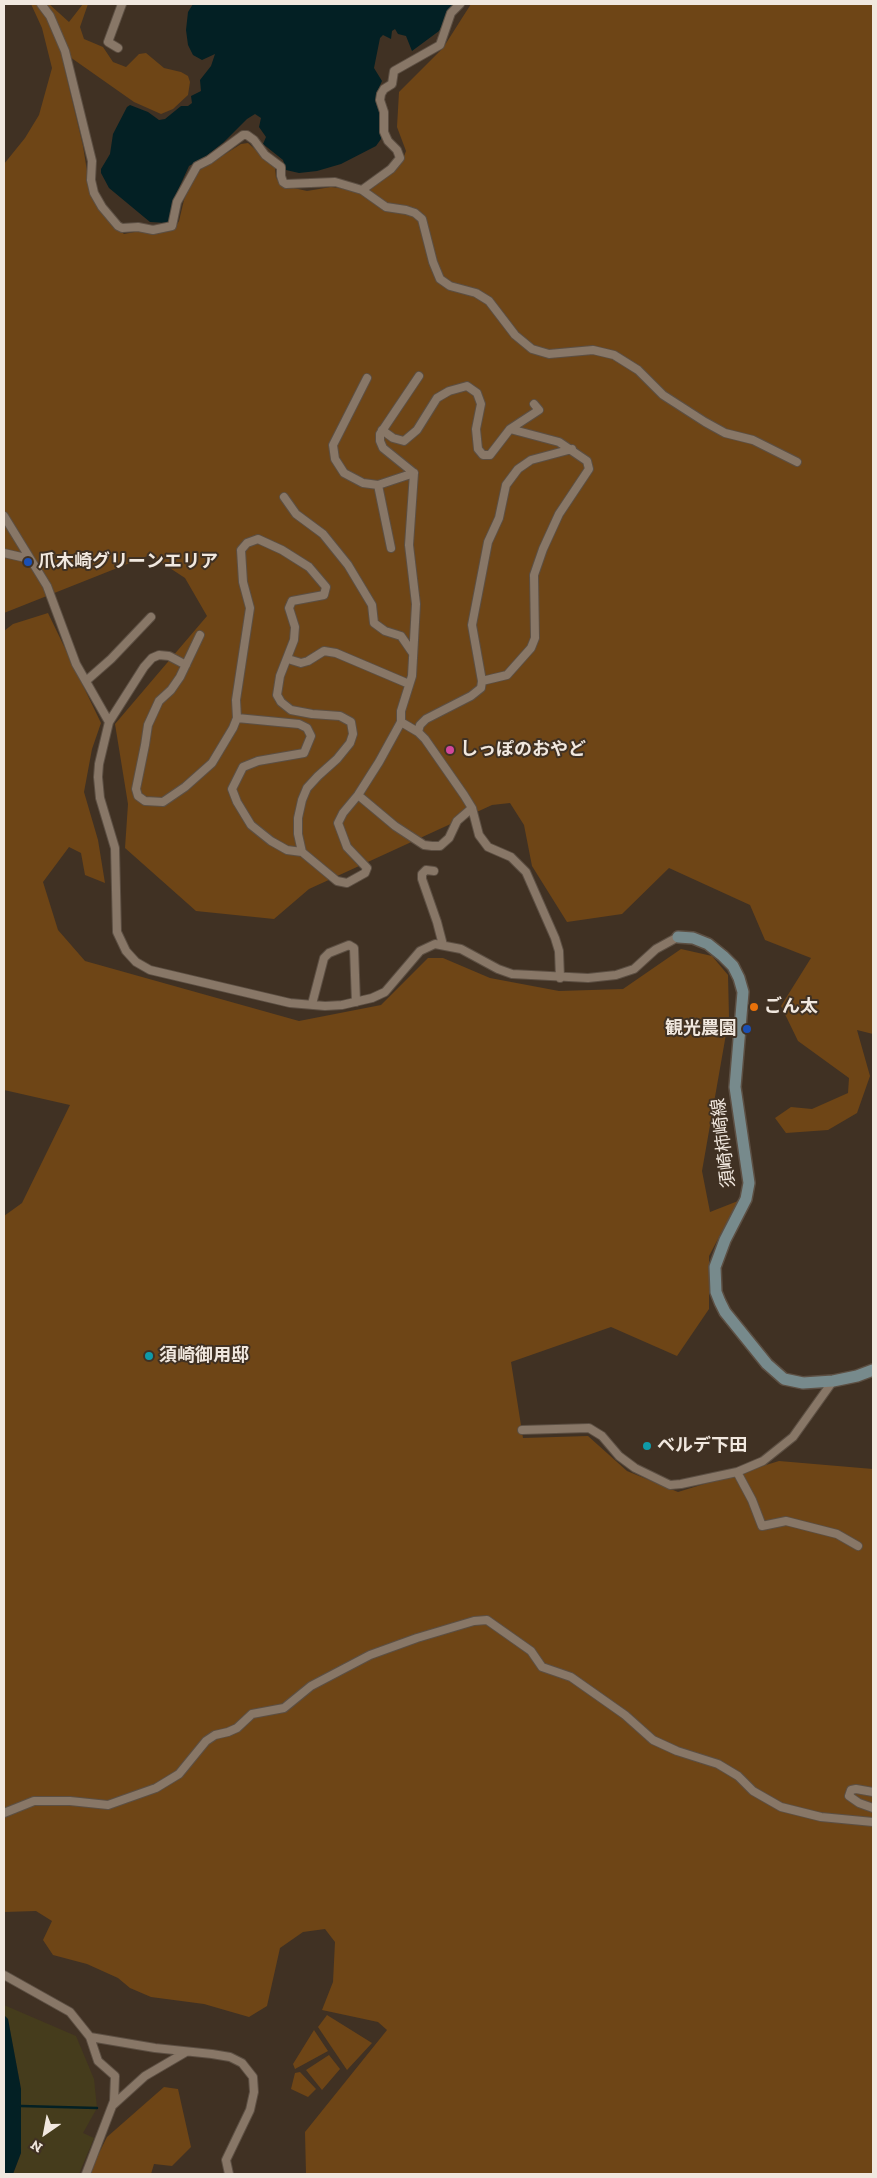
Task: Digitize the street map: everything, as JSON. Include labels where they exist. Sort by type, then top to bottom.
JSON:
[{"type":"main road","name":"須崎柿崎線","points":[[678,937],[693,938],[708,944],[723,956],[733,966],[743,992],[735,1087],[750,1183],[746,1199],[718,1254],[715,1267],[716,1292],[725,1312],[767,1364],[784,1380],[802,1383],[833,1381],[857,1376],[873,1370]]},
{"type":"street","points":[[41,4],[50,16],[65,51],[78,110],[84,122],[91,154],[91,180],[94,193],[102,207],[118,226],[122,228],[138,227],[153,230],[172,226],[177,202],[197,166],[209,160],[243,135],[250,137],[265,155],[281,167],[281,176],[286,184],[335,182],[362,190],[386,207],[415,213],[422,219],[432,262],[440,279],[450,286],[476,293],[489,301],[515,335],[532,349],[549,354],[593,350],[614,354],[638,370],[663,395],[705,422],[725,433],[753,440],[797,462]]},
{"type":"street","points":[[118,48],[108,42],[122,4]]},
{"type":"street","points":[[362,190],[392,169],[400,158],[397,150],[388,141],[384,132],[384,112],[380,100],[381,94],[384,89],[392,84],[394,72],[440,45],[451,12],[460,4]]},
{"type":"street","points":[[414,472],[383,448],[380,434],[418,376]]},
{"type":"street","points":[[367,378],[333,445],[335,459],[344,473],[363,483],[378,485],[414,472]]},
{"type":"street","points":[[382,430],[393,438],[404,440],[417,430],[437,398],[449,391],[467,386],[477,393],[482,404],[476,428],[478,449],[483,455],[490,455],[510,429],[539,410],[534,404]]},
{"type":"street","points":[[482,681],[507,675],[531,648],[535,638],[534,575],[542,549],[559,514],[589,469],[588,461],[559,442],[510,429]]},
{"type":"street","points":[[418,732],[420,724],[426,719],[471,696],[480,688],[482,681],[472,625],[488,542],[499,518],[506,485],[518,469],[531,460],[572,449]]},
{"type":"street","points":[[237,718],[299,724],[307,728],[311,736],[304,753],[248,764],[243,767],[232,789],[237,802],[251,825],[271,841],[287,850],[302,852],[337,881],[348,882],[365,873],[367,868],[347,847],[338,823],[342,813],[380,762],[401,722],[401,711],[413,669],[412,652],[416,626],[416,604],[409,545],[414,472]]},
{"type":"street","points":[[378,485],[391,548]]},
{"type":"street","points":[[284,497],[296,514],[323,534],[348,565],[372,605],[374,623],[385,631],[400,636],[412,652]]},
{"type":"street","points":[[4,516],[47,586],[76,664],[109,722]]},
{"type":"street","points":[[200,635],[186,665],[171,690],[159,701],[148,725],[146,745],[136,789],[138,796],[145,801],[163,802],[185,788],[212,763],[237,718],[236,700],[250,608],[243,582],[241,550],[247,543],[258,539],[282,550],[309,567],[326,587],[324,595],[292,601],[289,608],[294,627],[294,640],[277,695],[280,702],[291,710],[340,716],[351,722],[353,734],[350,742],[337,759],[307,788],[298,818],[298,834],[302,852]]},
{"type":"street","points":[[4,553],[30,559]]},
{"type":"street","points":[[86,681],[111,659],[151,617]]},
{"type":"street","points":[[288,659],[302,663],[308,662],[324,651],[336,654],[409,684]]},
{"type":"street","points":[[186,665],[169,656],[159,655],[152,658],[144,667],[109,722],[98,764],[100,798],[116,848],[118,932],[126,951],[136,962],[150,970],[290,1002],[342,1005],[372,998],[385,992],[420,951],[434,944],[461,949],[498,969],[512,974],[588,978],[616,975],[634,969],[656,950],[678,937]]},
{"type":"street","points":[[401,722],[418,732],[425,739],[472,808],[479,835],[488,847],[511,857],[526,872],[556,938],[559,951],[560,978]]},
{"type":"street","points":[[358,794],[396,826],[424,845],[432,846],[440,846],[450,838],[457,821],[472,808]]},
{"type":"street","points":[[434,871],[426,870],[422,874],[422,879],[443,945]]},
{"type":"street","points":[[312,1004],[324,958],[329,953],[349,945],[354,948],[356,1002]]},
{"type":"street","points":[[522,1430],[589,1428],[602,1436],[619,1456],[635,1468],[670,1485],[737,1472],[763,1461],[793,1438],[833,1381]]},
{"type":"street","points":[[737,1472],[752,1500],[762,1526],[786,1521],[837,1534],[858,1546]]},
{"type":"street","points":[[4,1814],[34,1801],[70,1801],[108,1805],[156,1788],[179,1774],[206,1741],[215,1735],[236,1728],[252,1714],[284,1708],[311,1686],[370,1655],[426,1635],[474,1621],[487,1620],[531,1651],[542,1667],[571,1677],[625,1714],[653,1740],[677,1751],[718,1764],[738,1776],[754,1791],[781,1807],[821,1817],[873,1822]]},
{"type":"street","points":[[873,1792],[856,1789],[850,1790],[850,1796],[860,1803],[873,1808]]},
{"type":"street","points":[[4,1975],[70,2012],[90,2037],[98,2061],[115,2076],[113,2105],[86,2174]]},
{"type":"street","points":[[90,2037],[230,2057],[242,2063],[253,2077],[254,2092],[250,2110],[226,2160],[229,2174]]},
{"type":"street","points":[[113,2105],[145,2076],[186,2052]]},
{"type":"shaded area","points":[[31,4],[49,4],[69,22],[83,4],[88,4],[80,27],[84,39],[103,47],[113,62],[126,67],[139,54],[146,53],[164,68],[181,72],[188,76],[190,82],[188,95],[173,109],[161,114],[134,102],[70,57],[66,57],[63,62],[83,146],[90,190],[94,200],[111,223],[124,234],[140,231],[158,233],[175,228],[193,179],[200,170],[241,144],[248,143],[275,168],[276,178],[285,186],[307,191],[331,187],[367,192],[401,164],[406,151],[397,127],[399,92],[443,48],[471,4],[873,4],[873,1034],[857,1030],[870,1076],[857,1113],[828,1130],[786,1133],[775,1118],[791,1107],[812,1109],[848,1093],[849,1078],[798,1041],[781,1006],[811,958],[765,940],[750,905],[669,868],[622,914],[567,922],[532,866],[524,825],[510,803],[492,805],[309,889],[274,919],[196,911],[125,848],[128,804],[115,724],[207,616],[185,578],[150,555],[4,613],[4,164],[25,138],[39,115],[52,68],[42,28]]},
{"type":"shaded area","points":[[48,613],[101,723],[92,749],[84,792],[98,840],[105,883],[85,875],[81,853],[69,847],[43,882],[58,930],[85,961],[299,1021],[381,1005],[428,958],[443,958],[490,978],[559,991],[623,989],[681,949],[712,956],[728,975],[729,1017],[702,1171],[710,1212],[738,1201],[709,1256],[709,1309],[677,1356],[611,1327],[511,1362],[523,1438],[588,1436],[627,1471],[678,1492],[779,1461],[873,1469],[873,2174],[306,2174],[305,2132],[387,2030],[378,2022],[322,2010],[333,1982],[335,1942],[325,1929],[303,1932],[280,1948],[267,2006],[249,2017],[204,2004],[151,1997],[130,1988],[118,1978],[87,1964],[53,1955],[43,1940],[52,1921],[36,1911],[4,1912],[4,1216],[22,1203],[70,1105],[4,1090],[4,631],[13,624]]},
{"type":"shaded area","points":[[327,2015],[372,2043],[347,2070],[318,2027]]},
{"type":"shaded area","points":[[314,2030],[328,2051],[295,2069],[293,2064]]},
{"type":"shaded area","points":[[329,2055],[340,2069],[322,2090],[306,2070]]},
{"type":"shaded area","points":[[300,2072],[316,2089],[308,2097],[291,2089],[295,2073]]},
{"type":"shaded area","points":[[164,2087],[178,2089],[191,2147],[172,2166],[154,2164],[151,2174],[92,2174],[90,2171],[107,2137]]},
{"type":"sand","points":[[4,2005],[76,2036],[94,2079],[97,2108],[83,2133],[94,2138],[79,2174],[13,2174],[21,2153],[21,2089],[8,2019],[4,2015]]},
{"type":"water","points":[[193,4],[454,4],[439,31],[412,51],[406,36],[398,34],[395,29],[392,31],[391,39],[383,35],[380,38],[374,68],[382,81],[376,94],[380,110],[381,139],[376,146],[341,164],[317,171],[299,173],[286,170],[283,160],[263,144],[266,137],[259,127],[261,118],[255,114],[205,157],[189,166],[172,203],[170,220],[167,223],[150,222],[109,188],[101,173],[101,169],[110,154],[113,134],[127,107],[130,105],[148,112],[159,120],[165,119],[181,106],[188,106],[192,103],[191,96],[201,91],[200,80],[211,66],[215,54],[202,60],[193,55],[188,45],[186,30],[188,12]]},
{"type":"water","points":[[4,2015],[8,2019],[21,2089],[21,2153],[13,2174],[4,2174]]},
{"type":"waterway","points":[[21,2106],[97,2108]]},
{"type":"place","name":"爪木崎グリーンエリア","points":[[28,562]]},
{"type":"place","name":"しっぽのおやど","points":[[450,750]]},
{"type":"place","name":"ごん太","points":[[754,1007]]},
{"type":"place","name":"観光農園","points":[[747,1029]]},
{"type":"place","name":"須崎御用邸","points":[[149,1356]]},
{"type":"place","name":"ベルデ下田","points":[[647,1446]]}]
